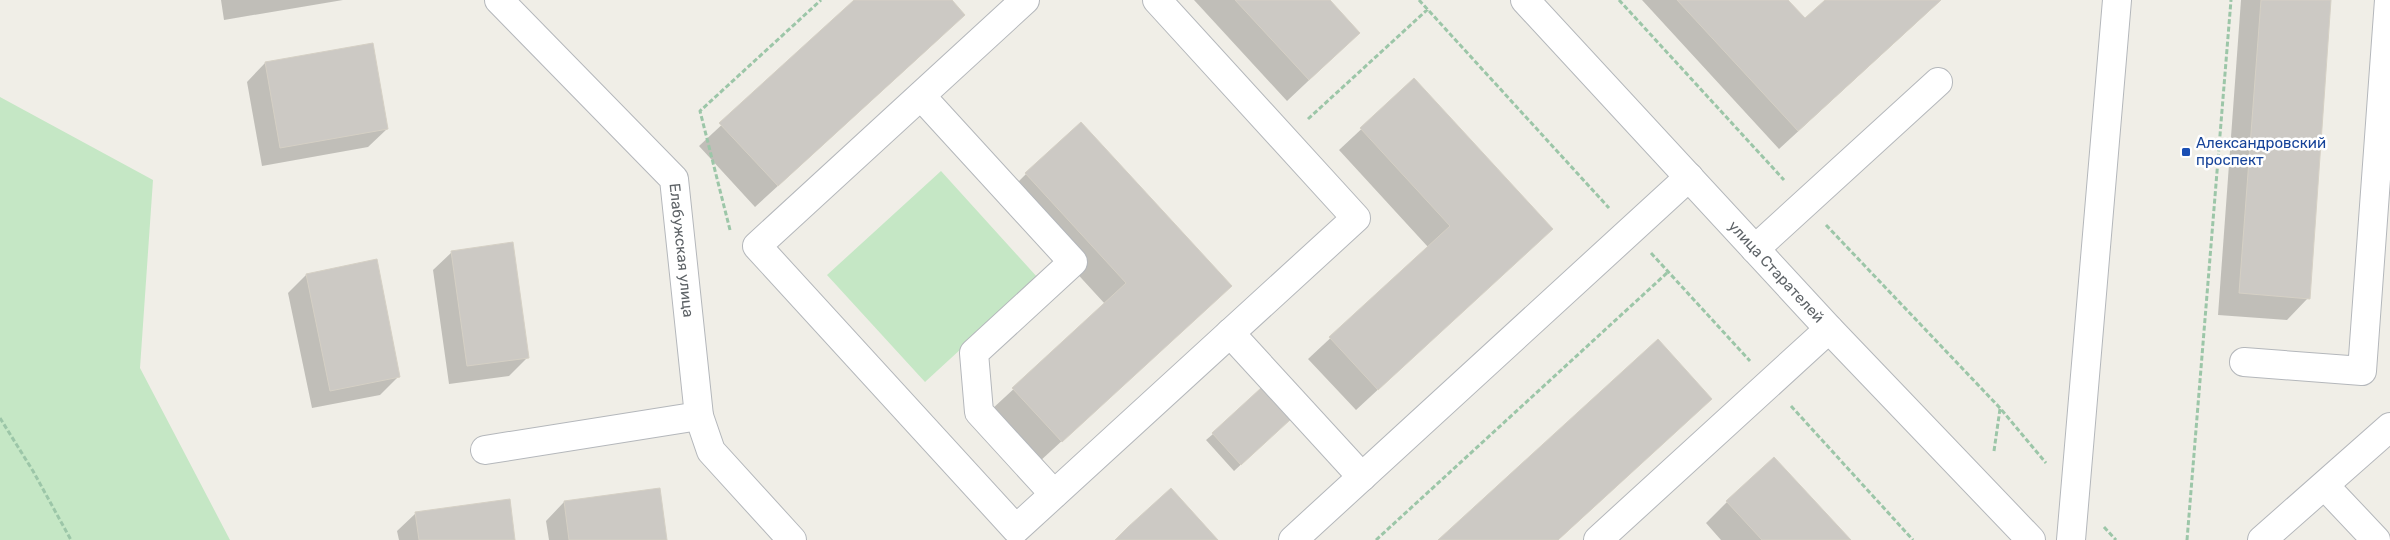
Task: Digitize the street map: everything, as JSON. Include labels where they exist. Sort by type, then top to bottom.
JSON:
[{"type":"street","name":"Елабужская улица","points":[[499,0],[674,180],[699,416],[710,451],[792,540]]},
{"type":"street","points":[[1026,0],[757,246],[1016,529],[1356,218],[1157,0]]},
{"type":"street","name":"улица Старателей","points":[[1524,0],[1829,328],[2031,540]]},
{"type":"street","points":[[2070,540],[2118,0]]},
{"type":"street","points":[[2244,362],[2362,371],[2385,123],[2389,0]]},
{"type":"street","points":[[1755,249],[1938,82]]},
{"type":"street","points":[[921,96],[1073,262],[974,353],[979,412],[1054,494]]},
{"type":"street","points":[[1293,540],[1689,177]]},
{"type":"street","points":[[1598,540],[1829,328]]},
{"type":"street","points":[[1230,333],[1362,477]]},
{"type":"street","points":[[486,450],[699,416]]},
{"type":"street","points":[[2262,540],[2390,427]]},
{"type":"street","points":[[2325,486],[2376,540]]},
{"type":"path","points":[[757,246],[732,239],[700,111],[821,0]]},
{"type":"path","points":[[1419,0],[1913,540]]},
{"type":"path","points":[[2187,540],[2230,0]]},
{"type":"path","points":[[1285,140],[1428,9]]},
{"type":"path","points":[[1376,540],[1668,272]]},
{"type":"path","points":[[1994,451],[2000,408],[2048,465]]},
{"type":"path","points":[[0,418],[33,471],[71,540]]},
{"type":"path","points":[[2098,521],[2116,540]]},
{"type":"green space","points":[[0,97],[153,180],[140,368],[230,540],[0,540]]},
{"type":"green space","points":[[941,171],[1038,278],[925,382],[827,275]]},
{"type":"building","points":[[854,0],[952,0],[965,15],[778,186],[719,123]]},
{"type":"building","points":[[1235,0],[1330,0],[1360,33],[1309,80]]},
{"type":"building","points":[[1677,0],[1788,0],[1805,18],[1825,0],[1941,0],[1798,131]]},
{"type":"building","points":[[2261,0],[2331,0],[2310,299],[2239,293]]},
{"type":"building","points":[[373,43],[388,129],[280,148],[265,62]]},
{"type":"building","points":[[1414,78],[1553,229],[1378,390],[1329,337],[1450,226],[1360,128]]},
{"type":"building","points":[[1081,122],[1232,286],[1062,442],[1012,388],[1126,283],[1025,173]]},
{"type":"building","points":[[513,242],[529,358],[467,366],[451,251]]},
{"type":"building","points":[[377,259],[400,377],[330,391],[306,274]]},
{"type":"building","points":[[1658,339],[1712,399],[1558,540],[1438,540]]},
{"type":"building","points":[[1261,388],[1290,420],[1241,465],[1212,433]]},
{"type":"building","points":[[1774,457],[1851,540],[1762,540],[1726,501]]},
{"type":"building","points":[[660,488],[667,540],[569,540],[564,501]]},
{"type":"building","points":[[1171,488],[1218,540],[1115,540],[1128,527]]},
{"type":"building","points":[[510,499],[515,540],[419,540],[415,512]]},
{"type":"place","name":"Александровский проспект","points":[[2186,152]]}]
